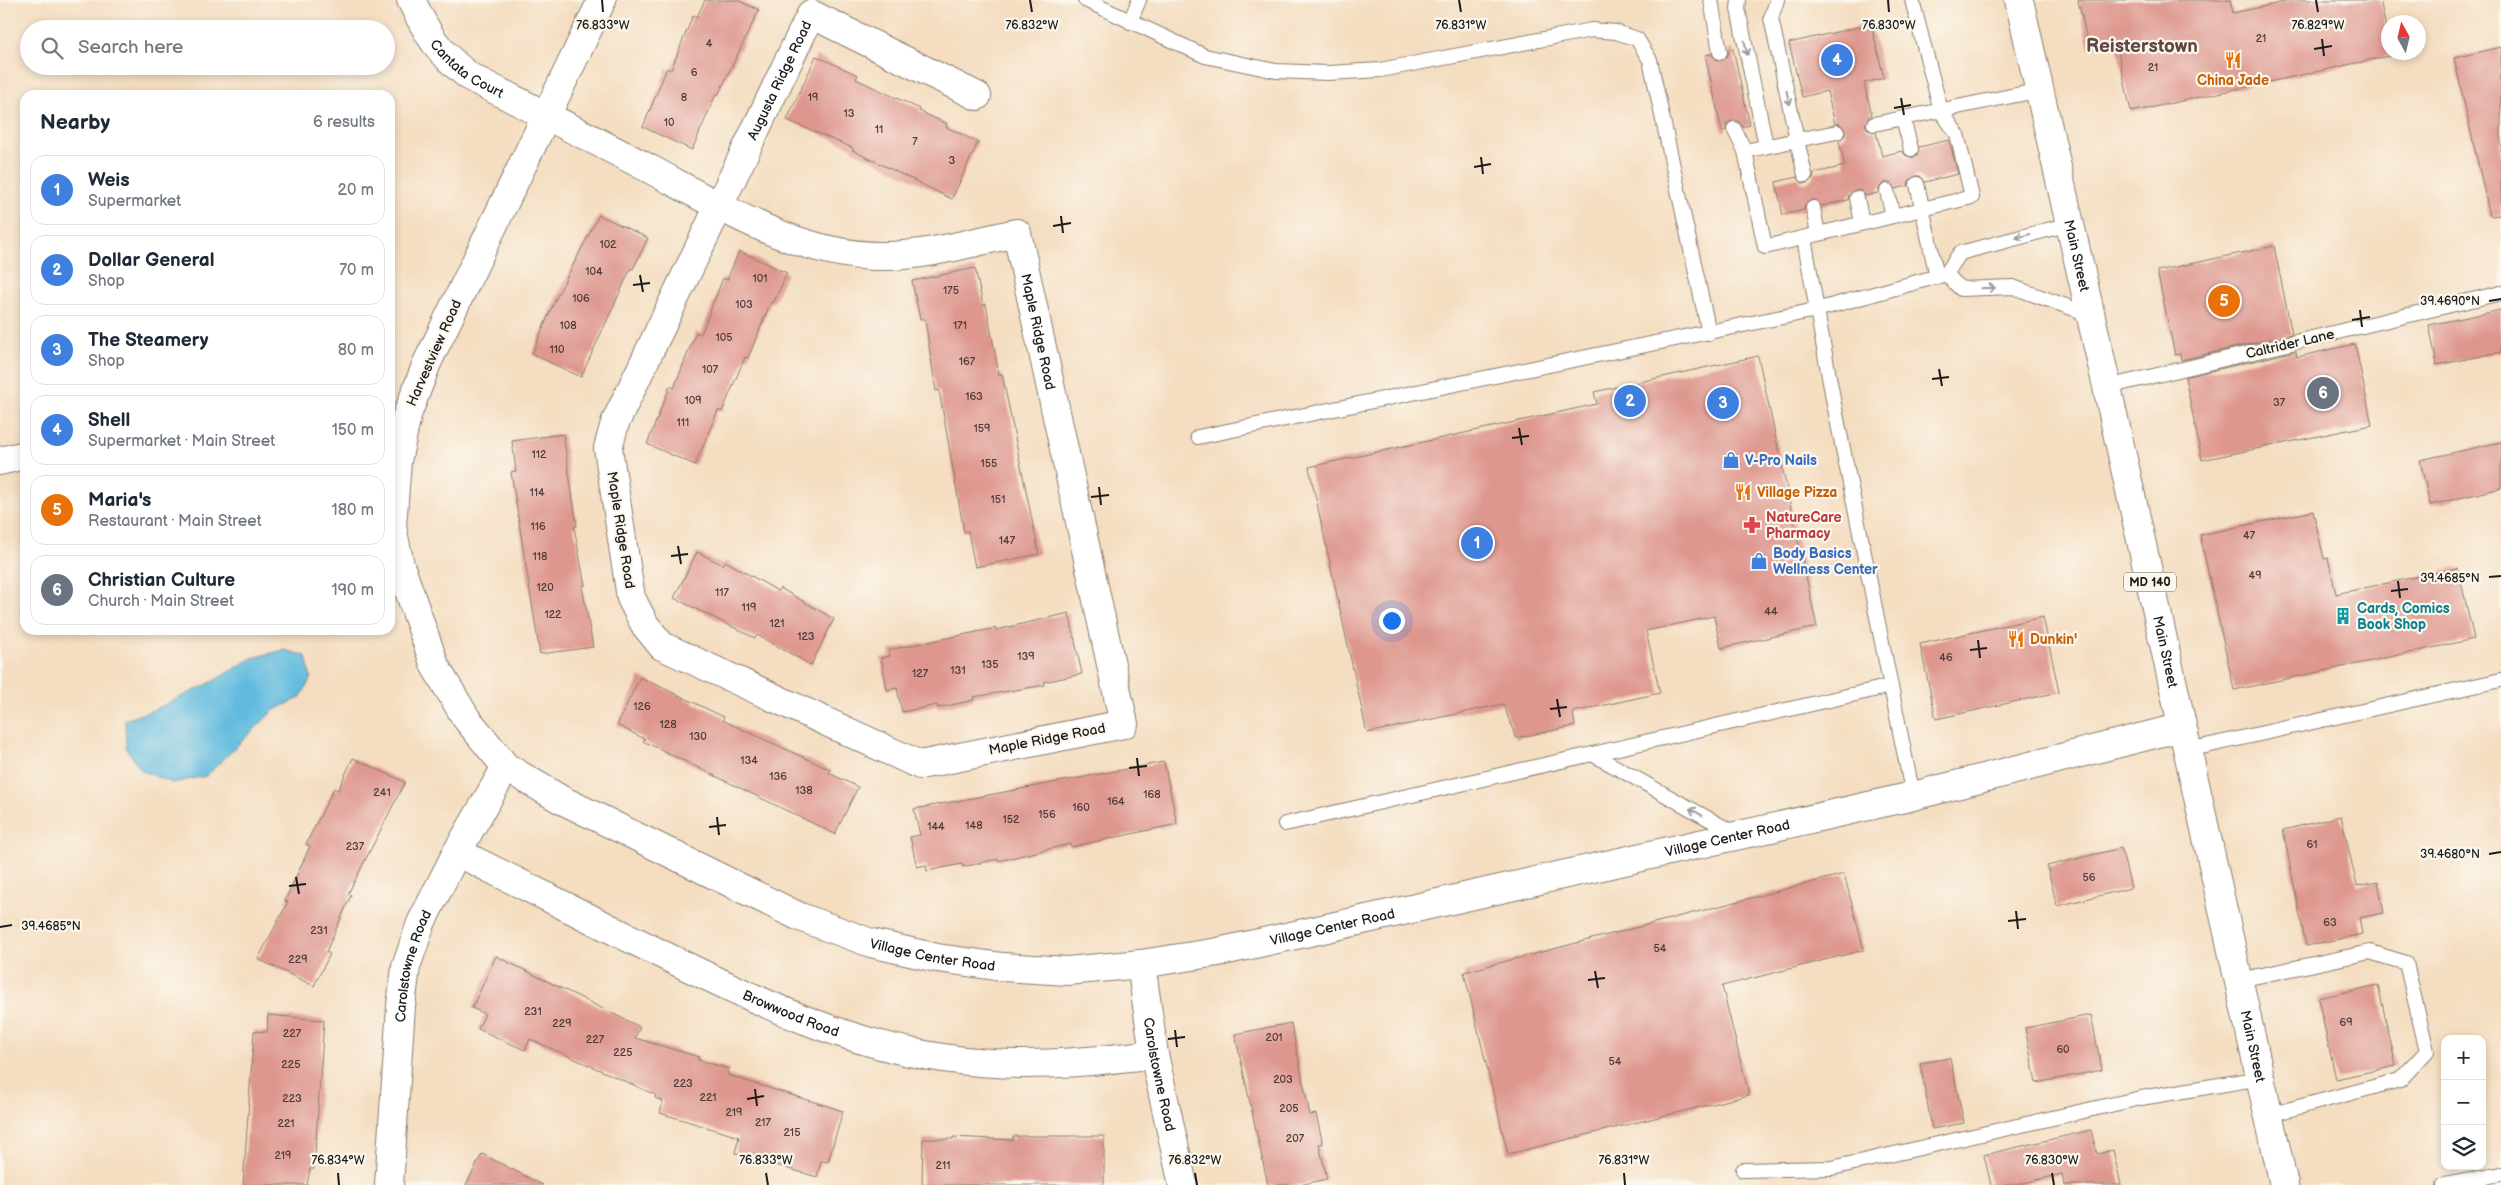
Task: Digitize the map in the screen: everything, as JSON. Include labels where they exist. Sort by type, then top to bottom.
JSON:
[{"type":"street","name":"Cantata Court","points":[[411,0],[426,31],[444,56],[470,77],[546,115]]},
{"type":"street","name":"Harvestview Road","points":[[395,483],[397,461],[407,415],[427,363],[602,0]]},
{"type":"street","name":"Main Street","points":[[2019,0],[2108,387],[2284,1185]]},
{"type":"street","name":"Augusta Ridge Road","points":[[719,205],[811,14],[977,96]]},
{"type":"street","name":"Maple Ridge Road","points":[[546,115],[719,205],[800,244],[838,252],[883,256],[932,250],[1017,233],[1124,724],[920,765],[662,646],[645,625],[631,598],[608,448],[615,423],[719,205]]},
{"type":"street","points":[[0,461],[20,456]]},
{"type":"street","name":"Harvestview Road","points":[[395,543],[400,565],[435,666],[466,718],[506,767]]},
{"type":"street","name":"Village Center Road","points":[[506,767],[560,799],[800,917],[871,943],[937,958],[1003,967],[1067,971],[1141,964],[1218,952],[1913,796],[2185,738]]},
{"type":"street","name":"Carolstowne Road","points":[[389,1185],[401,1006],[406,967],[421,923],[457,852],[506,767]]},
{"type":"street","name":"Browwood Road","points":[[457,852],[756,1001],[845,1036],[942,1058],[1011,1065],[1082,1063],[1154,1054]]},
{"type":"street","name":"Carolstowne Road","points":[[1141,964],[1154,1054],[1183,1185]]},
{"type":"lane","points":[[1085,0],[1205,56],[1276,71],[1328,73],[1380,70],[1592,30],[1616,32],[1637,39],[1650,60],[1709,333]]},
{"type":"lane","points":[[1130,22],[1139,0]]},
{"type":"lane","points":[[1711,0],[1720,52]]},
{"type":"lane","points":[[1739,0],[1738,9],[1766,146]]},
{"type":"lane","points":[[1777,0],[1771,18],[1805,175]]},
{"type":"lane","points":[[1734,128],[1745,151],[1764,246],[1972,198],[1957,134],[1941,111],[1912,0]]},
{"type":"lane","points":[[1874,124],[2040,90]]},
{"type":"lane","points":[[1903,118],[1911,149]]},
{"type":"lane","points":[[1745,151],[1837,132]]},
{"type":"lane","points":[[1917,184],[1941,275],[1961,289],[2013,287],[2091,315]]},
{"type":"lane","points":[[1887,190],[1893,216]]},
{"type":"lane","points":[[1857,198],[1862,223]]},
{"type":"lane","points":[[1813,208],[1818,234]]},
{"type":"lane","points":[[1198,437],[1816,310],[1941,275],[1960,253],[2070,224]]},
{"type":"lane","points":[[1804,238],[1816,310],[1913,796]]},
{"type":"lane","name":"Caltrider Lane","points":[[2108,387],[2501,294]]},
{"type":"lane","points":[[2185,738],[2501,680]]},
{"type":"lane","points":[[1285,824],[1891,686]]},
{"type":"lane","points":[[1592,754],[1738,835]]},
{"type":"lane","points":[[2239,980],[2370,952],[2406,963],[2427,1051],[2400,1080],[2269,1115]]},
{"type":"lane","points":[[1742,1170],[1832,1168],[2141,1098],[2261,1078]]},
{"type":"lane","points":[[2444,1185],[2501,1174]]},
{"type":"water","points":[[284,650],[306,656],[311,678],[300,698],[274,710],[206,776],[172,783],[142,771],[126,748],[125,720],[158,708],[210,683],[252,658]]},
{"type":"building","points":[[705,0],[737,0],[759,10],[718,95],[716,94],[692,150],[643,127],[667,68],[671,70],[693,15],[697,17]]},
{"type":"building","points":[[2078,0],[2230,0],[2233,13],[2294,0],[2380,0],[2383,15],[2381,15],[2381,58],[2131,112],[2116,42],[2089,48]]},
{"type":"building","points":[[1871,24],[1884,78],[1864,83],[1872,115],[1868,118],[1865,125],[1868,130],[1876,132],[1882,156],[1902,151],[1905,155],[1913,158],[1917,155],[1919,147],[1949,140],[1958,174],[1925,182],[1920,176],[1915,176],[1909,181],[1908,186],[1895,189],[1890,183],[1884,183],[1879,188],[1878,193],[1865,196],[1860,190],[1855,190],[1849,195],[1848,200],[1821,206],[1816,200],[1811,200],[1805,205],[1804,210],[1783,215],[1776,182],[1797,177],[1802,183],[1807,183],[1813,178],[1814,173],[1845,166],[1839,141],[1845,135],[1845,130],[1840,124],[1835,124],[1827,91],[1802,97],[1789,43]]},
{"type":"building","points":[[2501,47],[2501,215],[2490,216],[2454,58]]},
{"type":"building","points":[[1733,49],[1750,125],[1743,127],[1738,121],[1731,121],[1726,125],[1726,130],[1722,131],[1705,55],[1711,54],[1717,60],[1722,60],[1728,55],[1729,50]]},
{"type":"building","points":[[816,56],[858,75],[856,79],[920,109],[919,111],[947,124],[946,127],[978,142],[952,199],[852,150],[853,148],[787,120]]},
{"type":"building","points":[[599,215],[648,238],[633,269],[631,268],[581,377],[532,354],[556,298]]},
{"type":"building","points":[[2274,246],[2292,334],[2181,360],[2180,354],[2175,355],[2157,271]]},
{"type":"building","points":[[739,251],[787,273],[774,302],[771,302],[748,358],[745,357],[722,412],[718,410],[695,465],[647,444],[670,386],[674,388],[696,332],[701,334],[723,278],[727,280]]},
{"type":"building","points":[[975,268],[983,305],[986,304],[999,375],[1002,374],[1039,554],[975,567],[968,531],[964,532],[939,390],[936,391],[925,319],[920,319],[912,281]]},
{"type":"building","points":[[2501,310],[2501,352],[2437,365],[2429,325]]},
{"type":"building","points":[[2355,344],[2372,425],[2202,460],[2185,377],[2296,351],[2297,357]]},
{"type":"building","points":[[1758,356],[1817,627],[1721,648],[1714,616],[1646,631],[1660,693],[1573,712],[1575,726],[1516,738],[1503,704],[1367,733],[1309,467],[1597,404],[1594,392]]},
{"type":"building","points":[[563,434],[577,526],[574,527],[585,586],[582,586],[593,647],[540,654],[511,472],[516,471],[512,441]]},
{"type":"building","points":[[2501,442],[2501,488],[2430,505],[2420,460]]},
{"type":"building","name":"Cards, Comics Book Shop","points":[[2313,511],[2324,559],[2328,558],[2336,594],[2458,568],[2474,639],[2234,690],[2200,535]]},
{"type":"building","points":[[697,552],[723,565],[725,561],[778,591],[780,588],[834,619],[811,665],[757,635],[755,638],[674,598]]},
{"type":"building","points":[[1069,613],[1082,674],[1044,682],[1045,685],[973,697],[974,700],[938,708],[937,705],[902,712],[897,688],[887,690],[881,658],[890,656],[889,650],[996,628],[996,630]]},
{"type":"building","points":[[2043,617],[2059,692],[1936,719],[1920,644]]},
{"type":"building","points":[[640,677],[724,717],[722,720],[831,770],[829,773],[858,787],[835,834],[643,741],[645,739],[617,725]]},
{"type":"building","points":[[353,758],[405,782],[348,894],[351,895],[326,952],[330,954],[314,986],[258,959],[288,902],[285,901],[310,846],[306,844],[334,788],[338,790]]},
{"type":"building","points":[[1164,762],[1177,824],[1071,847],[1070,844],[963,867],[962,864],[927,871],[926,865],[917,867],[910,837],[920,835],[914,809]]},
{"type":"building","points":[[2341,816],[2357,886],[2378,882],[2384,913],[2359,918],[2362,934],[2306,946],[2283,830]]},
{"type":"building","points":[[2121,848],[2131,888],[2057,906],[2047,866]]},
{"type":"building","points":[[1844,874],[1864,950],[1722,986],[1749,1095],[1508,1154],[1464,972]]},
{"type":"building","points":[[496,956],[640,1027],[635,1038],[699,1057],[698,1060],[729,1069],[727,1075],[843,1111],[828,1162],[821,1161],[817,1177],[735,1153],[739,1137],[660,1113],[663,1101],[655,1098],[656,1095],[530,1039],[525,1050],[478,1029],[485,1014],[472,1008]]},
{"type":"building","points":[[2378,985],[2396,1066],[2336,1079],[2318,998]]},
{"type":"building","points":[[268,1015],[324,1020],[314,1169],[310,1169],[307,1185],[243,1185],[254,1031],[267,1032]]},
{"type":"building","points":[[2091,1015],[2102,1070],[2036,1083],[2025,1028]]},
{"type":"building","points":[[1291,1023],[1310,1115],[1316,1114],[1323,1144],[1319,1144],[1327,1179],[1299,1185],[1268,1185],[1235,1034]]},
{"type":"building","points":[[1950,1058],[1964,1123],[1932,1129],[1920,1063]]},
{"type":"building","points":[[2091,1130],[2097,1154],[2113,1150],[2121,1185],[2064,1185],[2062,1174],[2016,1185],[1991,1185],[1984,1155]]},
{"type":"building","points":[[1013,1136],[1104,1136],[1104,1185],[922,1185],[923,1139],[953,1139],[953,1137],[1013,1140]]},
{"type":"building","points":[[482,1154],[543,1185],[466,1185]]},
{"type":"place","name":"Shell","points":[[1837,60]]},
{"type":"place","name":"China Jade","points":[[2233,60]]},
{"type":"place","name":"Maria's","points":[[2224,301]]},
{"type":"place","name":"Christian Culture","points":[[2323,393]]},
{"type":"place","name":"Dollar General","points":[[1630,401]]},
{"type":"place","name":"The Steamery","points":[[1723,403]]},
{"type":"place","name":"V-Pro Nails","points":[[1731,460]]},
{"type":"place","name":"Village Pizza","points":[[1743,492]]},
{"type":"place","name":"NatureCare Pharmacy","points":[[1752,525]]},
{"type":"place","name":"Weis","points":[[1477,543]]},
{"type":"place","name":"Body Basics Wellness Center","points":[[1759,561]]},
{"type":"place","name":"Cards, Comics Book Shop","points":[[2343,616]]},
{"type":"place","name":"Dunkin'","points":[[2016,639]]},
{"type":"district","name":"Reisterstown","points":[[2142,46]]}]
